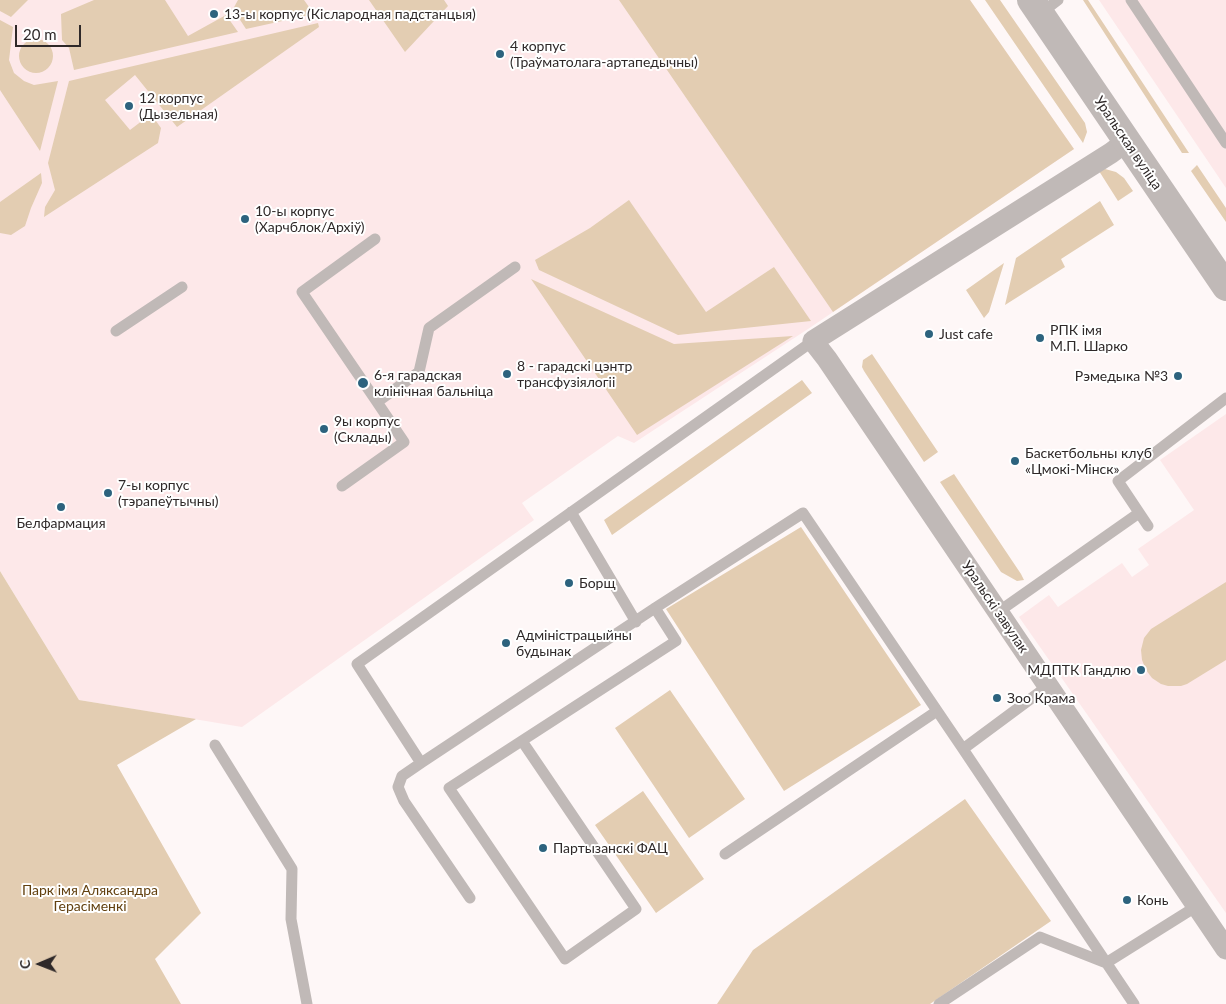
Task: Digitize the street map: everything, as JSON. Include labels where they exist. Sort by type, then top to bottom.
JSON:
[{"type":"street","name":"Уральская вуліца","points":[[1043,5],[1127,141],[1226,287]]},
{"type":"street","points":[[813,341],[1111,153],[1127,141]]},
{"type":"street","name":"Уральскі завулак","points":[[813,341],[1226,948]]},
{"type":"lane","points":[[1131,0],[1226,143]]},
{"type":"lane","points":[[342,486],[404,442],[302,292],[375,239]]},
{"type":"lane","points":[[377,402],[419,372],[428,328],[515,267]]},
{"type":"lane","points":[[116,331],[182,287]]},
{"type":"lane","points":[[421,763],[357,664],[813,341]]},
{"type":"lane","points":[[1148,526],[1118,481],[1226,398]]},
{"type":"lane","points":[[571,512],[636,622]]},
{"type":"lane","points":[[470,898],[404,800],[398,787],[402,776],[655,608],[803,513],[1134,1004]]},
{"type":"lane","points":[[998,612],[1139,513]]},
{"type":"lane","points":[[522,741],[636,909],[565,958],[450,788],[522,741],[676,641],[655,608]]},
{"type":"lane","points":[[963,749],[1048,686]]},
{"type":"lane","points":[[725,854],[937,711]]},
{"type":"lane","points":[[215,745],[292,869],[290,919],[307,1004]]},
{"type":"lane","points":[[1106,963],[1197,906]]},
{"type":"lane","points":[[939,1004],[1040,937],[1106,963]]},
{"type":"shaded area","name":"6-я гарадская клінічная бальніца","points":[[0,0],[970,0],[1074,149],[808,329],[634,443],[618,436],[522,503],[534,520],[242,727],[79,700],[0,571]]},
{"type":"shaded area","points":[[1099,0],[1226,0],[1226,188]]},
{"type":"shaded area","name":"МДПТК Гандлю","points":[[1226,414],[1226,913],[1019,617],[1049,595],[1058,607],[1122,563],[1132,577],[1149,565],[1138,549],[1194,510],[1160,460]]},
{"type":"green space","points":[[0,0],[28,0],[11,17],[0,11]]},
{"type":"green space","points":[[94,0],[165,0],[188,36],[226,15],[238,32],[74,70],[69,48],[62,40],[61,14]]},
{"type":"green space","points":[[238,0],[304,0],[314,14],[246,29],[233,9]]},
{"type":"green space","points":[[369,0],[444,0],[448,6],[405,52]]},
{"type":"green space","points":[[619,0],[970,0],[1074,149],[833,312]]},
{"type":"green space","points":[[985,0],[1000,0],[1085,123],[1087,132],[1083,143]]},
{"type":"green space","points":[[1083,0],[1088,0],[1189,153],[1182,153]]},
{"type":"green space","points":[[0,20],[13,27],[9,60],[14,73],[24,81],[34,85],[58,81],[40,151],[0,90]]},
{"type":"green space","points":[[318,23],[319,27],[177,127],[135,75],[105,100],[130,130],[151,114],[161,128],[158,143],[44,217],[45,207],[55,190],[48,163],[69,81]]},
{"type":"green space","points":[[36,39],[43,40],[48,44],[52,49],[52,63],[48,68],[43,72],[36,73],[29,72],[24,68],[20,63],[19,56],[20,49],[24,44],[29,40]]},
{"type":"green space","points":[[1197,165],[1226,208],[1226,222],[1191,171]]},
{"type":"green space","points":[[1105,169],[1116,172],[1124,178],[1133,191],[1118,201],[1099,171]]},
{"type":"green space","points":[[41,173],[42,183],[25,226],[11,235],[0,233],[0,202]]},
{"type":"green space","points":[[629,200],[706,312],[774,267],[811,321],[678,335],[539,270],[535,260],[590,228]]},
{"type":"green space","points":[[1100,201],[1114,225],[1061,259],[1065,267],[1005,305],[1016,258]]},
{"type":"green space","points":[[1004,263],[989,312],[984,318],[966,290]]},
{"type":"green space","points":[[531,279],[674,344],[793,336],[637,435]]},
{"type":"green space","points":[[872,354],[938,452],[924,462],[862,367],[863,360]]},
{"type":"green space","points":[[802,380],[812,393],[612,535],[604,520]]},
{"type":"green space","points":[[954,474],[1024,580],[1017,581],[1001,572],[940,482]]},
{"type":"green space","points":[[801,527],[921,705],[784,791],[666,609]]},
{"type":"green space","name":"Парк імя Аляксандра Герасіменкі","points":[[0,571],[79,700],[196,719],[117,765],[201,913],[155,959],[181,1004],[0,1004]]},
{"type":"green space","points":[[1226,582],[1226,660],[1181,686],[1168,686],[1152,678],[1142,660],[1141,650],[1144,638],[1151,629]]},
{"type":"green space","points":[[670,690],[745,799],[689,838],[615,728]]},
{"type":"green space","points":[[643,791],[704,879],[656,913],[595,825]]},
{"type":"green space","points":[[965,799],[1051,921],[930,1004],[717,1004],[753,950]]},
{"type":"place","name":"13-ы корпус (Кіслародная падстанцыя)","points":[[214,14]]},
{"type":"place","name":"4 корпус (Траўматолага-артапедычны)","points":[[500,54]]},
{"type":"place","name":"12 корпус (Дызельная)","points":[[129,106]]},
{"type":"place","name":"10-ы корпус (Харчблок/Архіў)","points":[[245,219]]},
{"type":"place","name":"Just cafe","points":[[929,334]]},
{"type":"place","name":"РПК імя М.П. Шарко","points":[[1040,338]]},
{"type":"place","name":"8 - гарадскі цэнтр трансфузіялогіі","points":[[507,374]]},
{"type":"place","name":"Рэмедыка №3","points":[[1178,376]]},
{"type":"place","name":"6-я гарадская клінічная бальніца","points":[[363,383]]},
{"type":"place","name":"9ы корпус (Склады)","points":[[324,429]]},
{"type":"place","name":"Баскетбольны клуб «Цмокі-Мінск»","points":[[1015,461]]},
{"type":"place","name":"7-ы корпус (тэрапеўтычны)","points":[[108,493]]},
{"type":"place","name":"Белфармация","points":[[61,507]]},
{"type":"place","name":"Борщ","points":[[569,583]]},
{"type":"place","name":"Адміністрацыйны будынак","points":[[506,643]]},
{"type":"place","name":"МДПТК Гандлю","points":[[1141,670]]},
{"type":"place","name":"Зоо Крама","points":[[997,698]]},
{"type":"place","name":"Партызанскі ФАЦ","points":[[543,848]]},
{"type":"place","name":"Конь","points":[[1127,900]]}]
